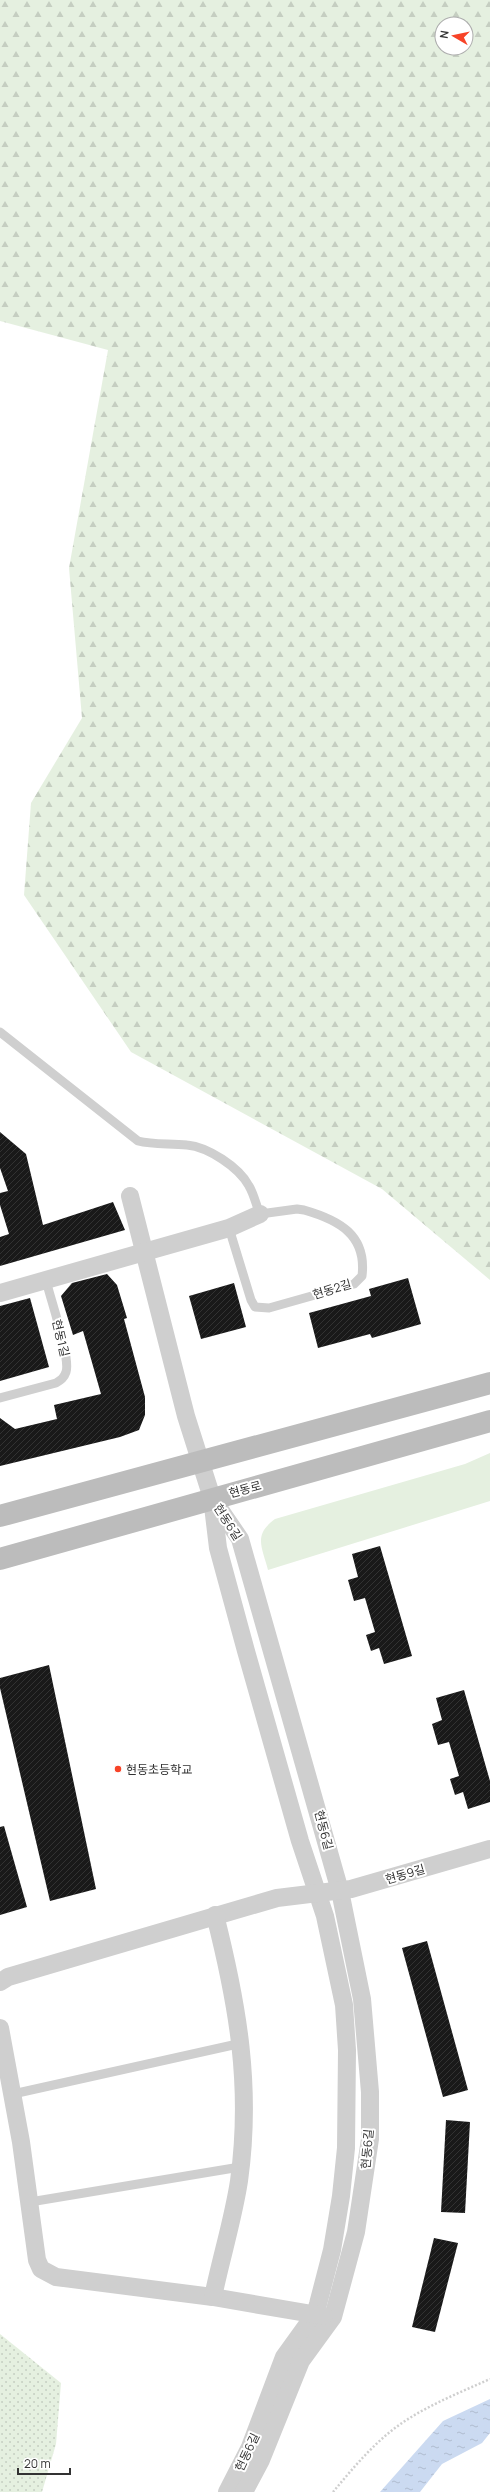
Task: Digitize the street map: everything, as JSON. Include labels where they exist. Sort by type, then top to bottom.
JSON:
[{"type":"main road","points":[[0,1516],[490,1383]]},
{"type":"main road","name":"현동로","points":[[0,1558],[490,1421]]},
{"type":"street","points":[[130,1196],[186,1416],[212,1498]]},
{"type":"street","name":"현동2길","points":[[0,1293],[145,1253],[228,1228],[260,1214]]},
{"type":"street","name":"현동6길","points":[[212,1498],[240,1539],[340,1891],[362,1999],[370,2092],[370,2139],[356,2232],[333,2317],[301,2361],[261,2460],[244,2492]]},
{"type":"street","name":"현동6길","points":[[212,1498],[218,1548],[300,1842],[318,1893],[337,1964],[344,2005],[348,2095],[341,2196],[332,2250],[315,2314],[284,2357],[250,2447],[227,2492]]},
{"type":"street","name":"현동9길","points":[[0,1982],[8,1977],[277,1898],[340,1891],[392,1878],[490,1849]]},
{"type":"street","points":[[213,2297],[234,2208],[245,2115],[242,2043],[235,1998],[215,1915]]},
{"type":"street","points":[[0,2028],[13,2094],[30,2202],[37,2260],[41,2269],[48,2274],[213,2297],[333,2317]]},
{"type":"lane","points":[[0,1032],[138,1140],[152,1144],[198,1147],[229,1165],[241,1174],[250,1187],[260,1214]]},
{"type":"lane","name":"현동2길","points":[[228,1228],[251,1300],[255,1307],[270,1308],[354,1284],[362,1276],[360,1249],[348,1229],[304,1210],[297,1209],[260,1214]]},
{"type":"lane","name":"현동1길","points":[[0,1398],[56,1383],[63,1379],[67,1371],[66,1357],[46,1280]]},
{"type":"lane","points":[[13,2094],[242,2043]]},
{"type":"lane","points":[[30,2202],[240,2167]]},
{"type":"path","points":[[333,2492],[377,2444],[404,2422],[432,2406],[490,2379]]},
{"type":"green space","points":[[0,0],[490,0],[490,1280],[382,1189],[131,1052],[24,895],[31,803],[82,718],[69,568],[108,350],[0,321]]},
{"type":"green space","points":[[490,1453],[490,1501],[268,1570],[261,1542],[264,1530],[275,1519],[465,1464]]},
{"type":"green space","points":[[0,2334],[61,2383],[56,2444],[42,2492],[0,2492]]},
{"type":"water","points":[[490,2399],[490,2433],[482,2443],[442,2464],[420,2492],[380,2492],[443,2421]]},
{"type":"building","points":[[0,1132],[26,1154],[43,1225],[113,1202],[125,1230],[0,1266],[0,1237],[9,1234],[0,1205],[0,1193],[8,1191],[0,1168]]},
{"type":"building","points":[[107,1274],[117,1285],[127,1318],[124,1319],[145,1397],[145,1415],[139,1430],[120,1437],[0,1466],[0,1418],[15,1429],[57,1419],[54,1405],[101,1394],[83,1331],[73,1335],[61,1296],[72,1283]]},
{"type":"building","points":[[408,1278],[421,1324],[372,1338],[370,1334],[318,1348],[309,1313],[371,1296],[369,1289]]},
{"type":"building","points":[[234,1283],[246,1327],[201,1339],[189,1296]]},
{"type":"building","points":[[30,1298],[49,1367],[0,1381],[0,1306]]},
{"type":"building","points":[[380,1546],[412,1656],[384,1664],[379,1648],[371,1651],[366,1635],[375,1632],[365,1598],[354,1601],[348,1580],[358,1577],[352,1554]]},
{"type":"building","points":[[49,1665],[96,1889],[50,1901],[0,1688],[0,1678]]},
{"type":"building","points":[[464,1690],[490,1781],[490,1802],[468,1809],[463,1792],[455,1795],[450,1779],[459,1776],[449,1742],[438,1745],[432,1724],[442,1720],[436,1698]]},
{"type":"building","points":[[4,1826],[27,1907],[0,1915],[0,1827]]},
{"type":"building","points":[[427,1941],[468,2090],[443,2097],[402,1948]]},
{"type":"building","points":[[446,2120],[470,2122],[465,2213],[441,2212]]},
{"type":"building","points":[[434,2238],[458,2243],[435,2332],[412,2327]]},
{"type":"place","name":"현동초등학교","points":[[118,1769]]}]
